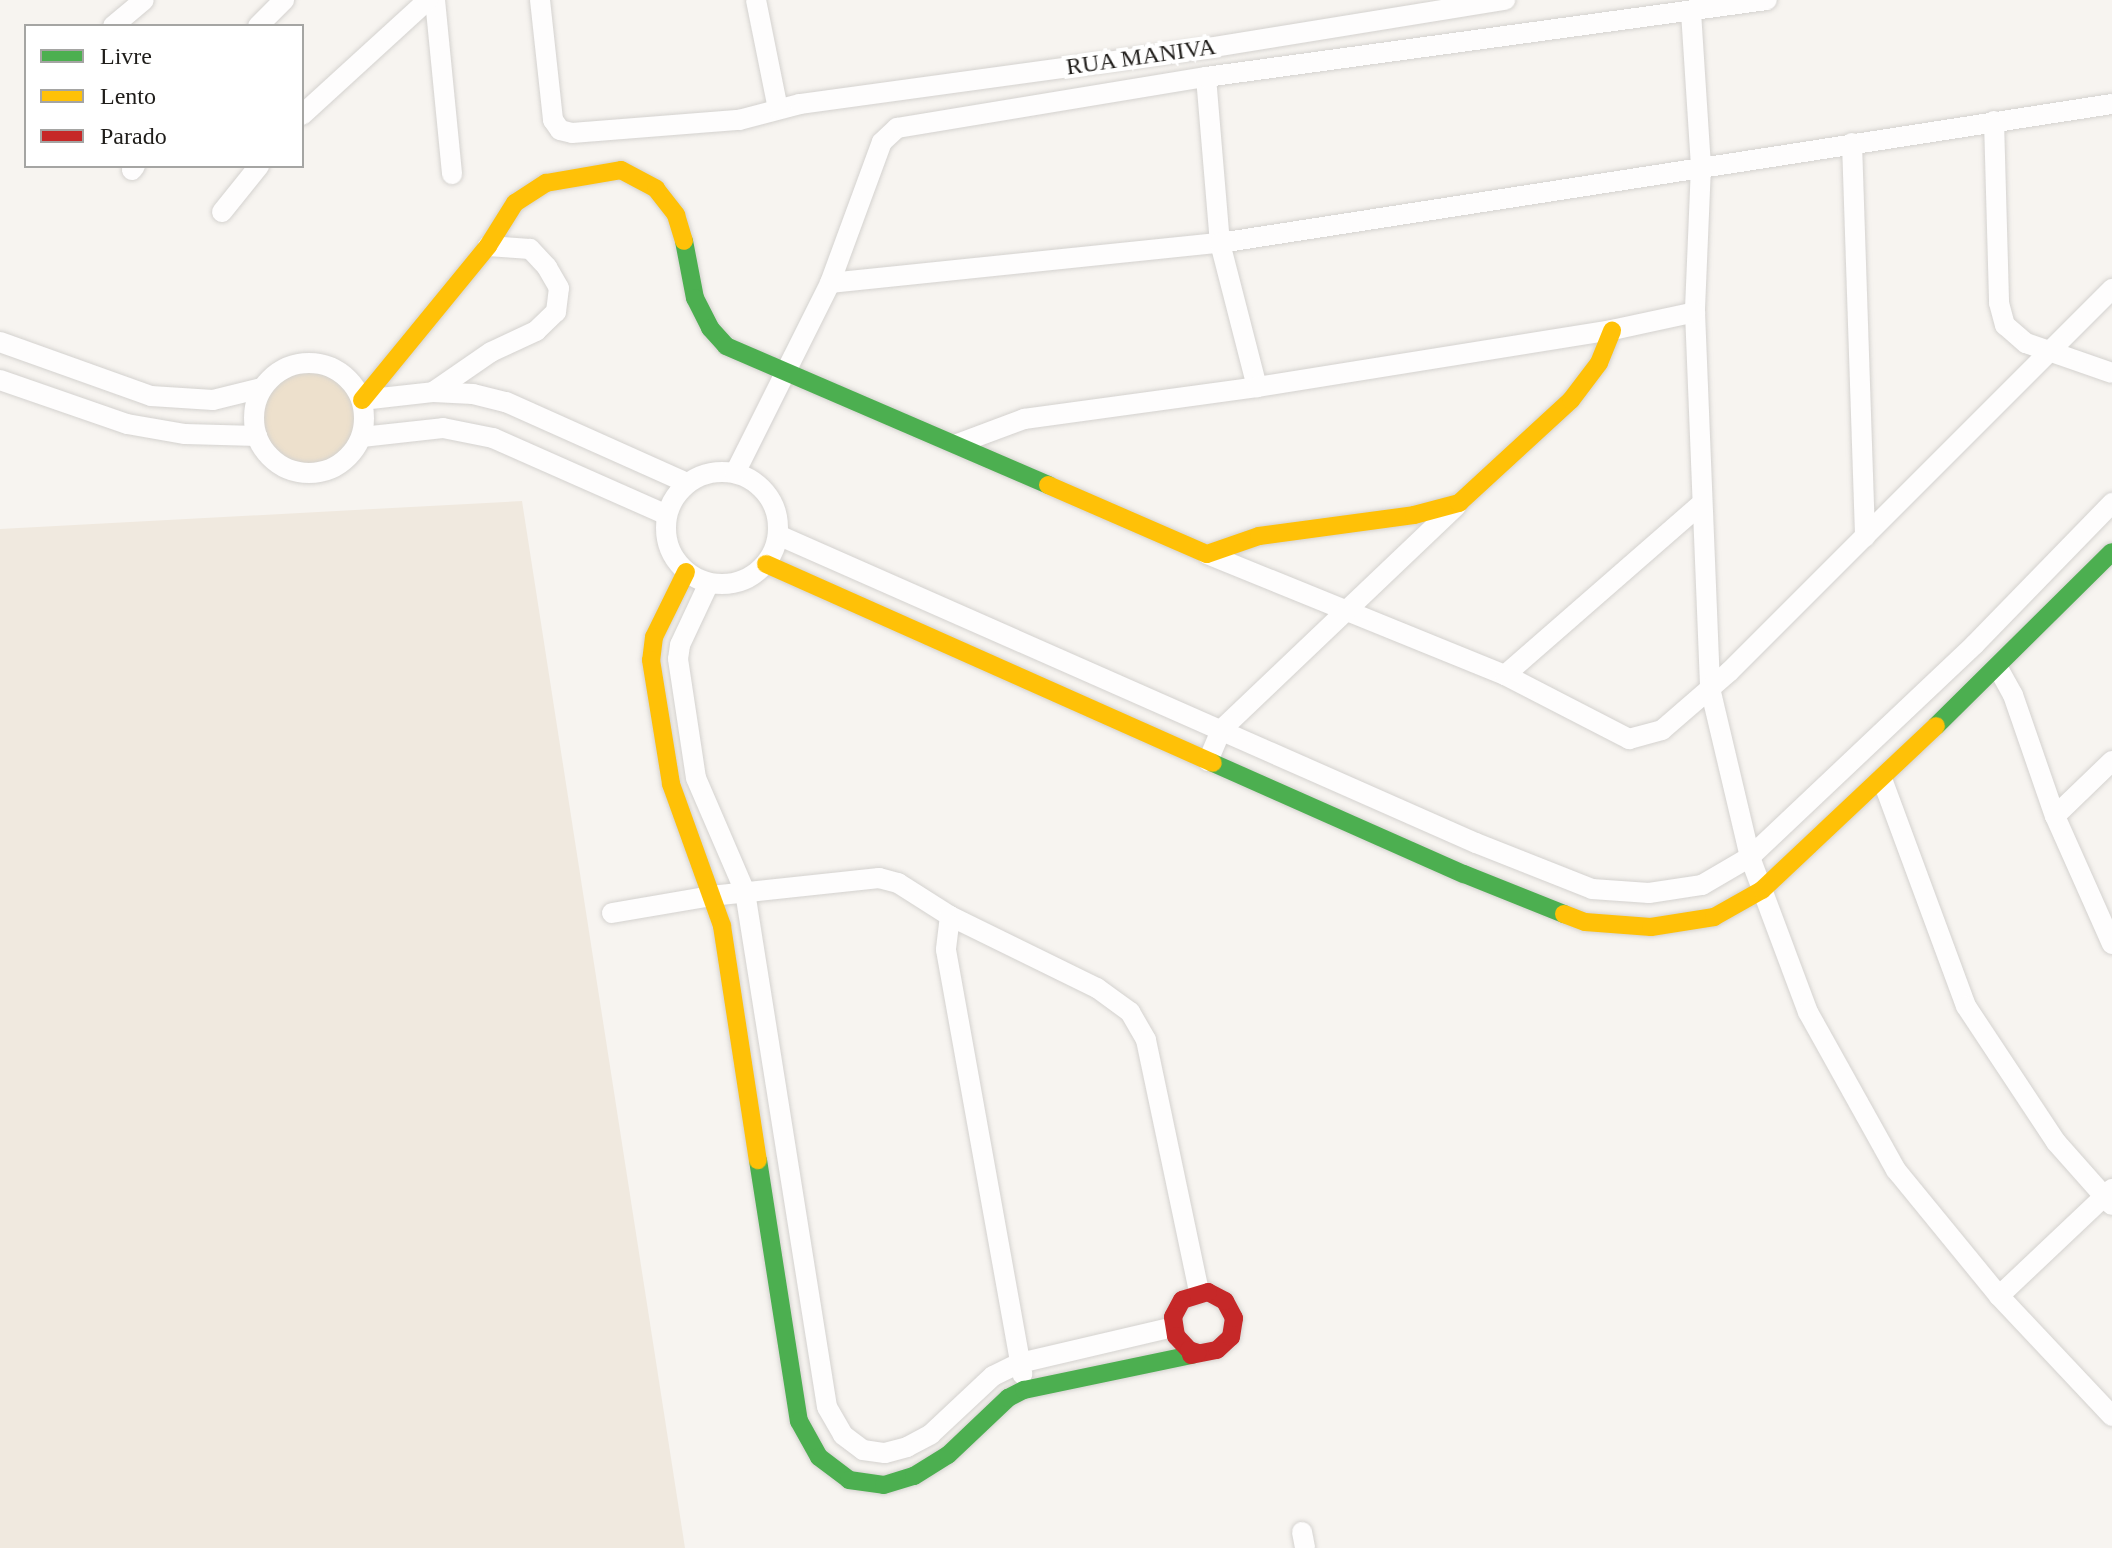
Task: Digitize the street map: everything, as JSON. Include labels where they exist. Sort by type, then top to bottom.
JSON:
[{"type":"street","points":[[115,24],[144,0]]},
{"type":"street","points":[[260,24],[284,0]]},
{"type":"street","points":[[304,113],[428,0]]},
{"type":"street","points":[[435,0],[452,174]]},
{"type":"street","name":"RUA MANIVA","points":[[540,0],[553,120],[560,130],[572,133],[739,120],[778,109],[1214,47],[1465,3],[1505,0]]},
{"type":"street","points":[[756,0],[778,109]]},
{"type":"street","points":[[735,473],[830,283],[882,142],[897,128],[1206,77],[1767,0]]},
{"type":"street","points":[[1691,12],[1701,166],[1695,312],[1700,505],[1710,688],[1750,857],[1808,1012],[1896,1170],[1999,1296],[2112,1416]]},
{"type":"street","points":[[1206,77],[1220,243],[1257,387]]},
{"type":"street","points":[[830,283],[1220,243],[2112,104]]},
{"type":"street","points":[[1994,121],[1999,303],[2005,325],[2026,343],[2112,373]]},
{"type":"street","points":[[1852,143],[1865,537]]},
{"type":"street","points":[[222,212],[257,168]]},
{"type":"street","points":[[362,400],[488,246],[515,203],[546,183],[621,170],[656,189],[676,215],[687,249],[695,298],[710,328],[726,346],[750,359],[788,372],[957,444],[1207,554],[1505,675],[1629,739],[1662,730],[1710,688],[2112,289]]},
{"type":"street","points":[[433,392],[491,352],[536,331],[556,312],[559,288],[547,267],[530,249],[488,246]]},
{"type":"street","points":[[957,444],[1024,419],[1257,387],[1612,330],[1695,312]]},
{"type":"street","points":[[1208,761],[1221,730],[1571,400],[1599,363],[1612,330]]},
{"type":"street","points":[[0,342],[151,396],[213,400],[262,388]]},
{"type":"street","points":[[316,363],[349,379],[362,400],[365,412],[362,437],[349,458],[316,473],[280,465],[262,447],[257,436],[254,411],[262,388],[280,371],[316,363]]},
{"type":"street","points":[[0,380],[127,424],[185,434],[257,436]]},
{"type":"street","points":[[362,400],[433,392],[473,394],[506,402],[687,483]]},
{"type":"street","points":[[362,437],[443,428],[493,438],[667,515]]},
{"type":"street","points":[[710,473],[735,473],[758,485],[766,494],[777,517],[778,535],[766,564],[746,580],[734,584],[709,583],[686,572],[666,540],[667,515],[671,503],[687,483],[710,473]]},
{"type":"street","points":[[1207,554],[1259,536],[1414,515],[1459,503]]},
{"type":"street","points":[[778,535],[1476,843],[1592,889],[1649,893],[1702,885],[1750,857],[1975,644],[2112,503]]},
{"type":"street","points":[[1505,675],[1700,505]]},
{"type":"street","points":[[766,564],[1464,874],[1585,922],[1651,927],[1714,917],[1762,890],[1998,668],[2112,552]]},
{"type":"street","points":[[686,572],[654,637],[651,660],[671,784],[722,926],[799,1421],[819,1457],[849,1480],[884,1485],[914,1476],[948,1455],[1008,1398],[1024,1390],[1208,1353],[1225,1345],[1231,1337],[1234,1318],[1231,1309],[1218,1295],[1199,1292],[1182,1300],[1173,1317],[1173,1327],[1181,1344],[1198,1353]]},
{"type":"street","points":[[709,583],[680,645],[678,659],[696,778],[745,892],[827,1407],[843,1435],[863,1450],[885,1453],[907,1447],[931,1434],[993,1376],[1020,1363],[1173,1327]]},
{"type":"street","points":[[1998,668],[2013,695],[2055,816],[2112,944]]},
{"type":"street","points":[[2055,816],[2112,761]]},
{"type":"street","points":[[1882,779],[1966,1006],[2056,1142],[2109,1197],[1999,1296]]},
{"type":"street","points":[[1464,874],[1476,843]]},
{"type":"street","points":[[612,913],[711,896],[879,878],[898,883],[950,916],[1097,988],[1130,1012],[1146,1040],[1199,1292]]},
{"type":"street","points":[[950,916],[946,950],[1024,1390]]},
{"type":"shaded area","points":[[310,371],[328,375],[343,385],[353,400],[357,418],[353,436],[343,451],[328,461],[310,465],[292,461],[277,451],[267,436],[263,418],[267,400],[277,385],[292,375]]},
{"type":"shaded area","points":[[522,501],[685,1548],[0,1548],[0,529]]},
{"type":"traffic: fast","points":[[684,241],[695,298],[710,328],[726,346],[1048,485]]},
{"type":"traffic: fast","points":[[1936,726],[2112,552]]},
{"type":"traffic: fast","points":[[1213,763],[1464,874],[1564,914]]},
{"type":"traffic: fast","points":[[758,1160],[799,1421],[819,1457],[849,1480],[884,1485],[914,1476],[948,1455],[1008,1398],[1024,1390],[1191,1355]]},
{"type":"traffic: slow","points":[[362,400],[488,246],[515,203],[546,183],[621,170],[656,189],[676,215],[684,241]]},
{"type":"traffic: slow","points":[[1048,485],[1207,554],[1259,536],[1414,515],[1459,503],[1571,400],[1599,363],[1612,330]]},
{"type":"traffic: slow","points":[[766,564],[1213,763]]},
{"type":"traffic: slow","points":[[686,572],[654,637],[651,660],[671,784],[722,926],[758,1160]]},
{"type":"traffic: slow","points":[[1564,914],[1585,922],[1651,927],[1714,917],[1762,890],[1936,726]]},
{"type":"traffic: jam","points":[[1191,1355],[1217,1350],[1231,1337],[1234,1318],[1225,1301],[1208,1292],[1182,1300],[1173,1317],[1176,1336],[1189,1350],[1198,1353]]}]
